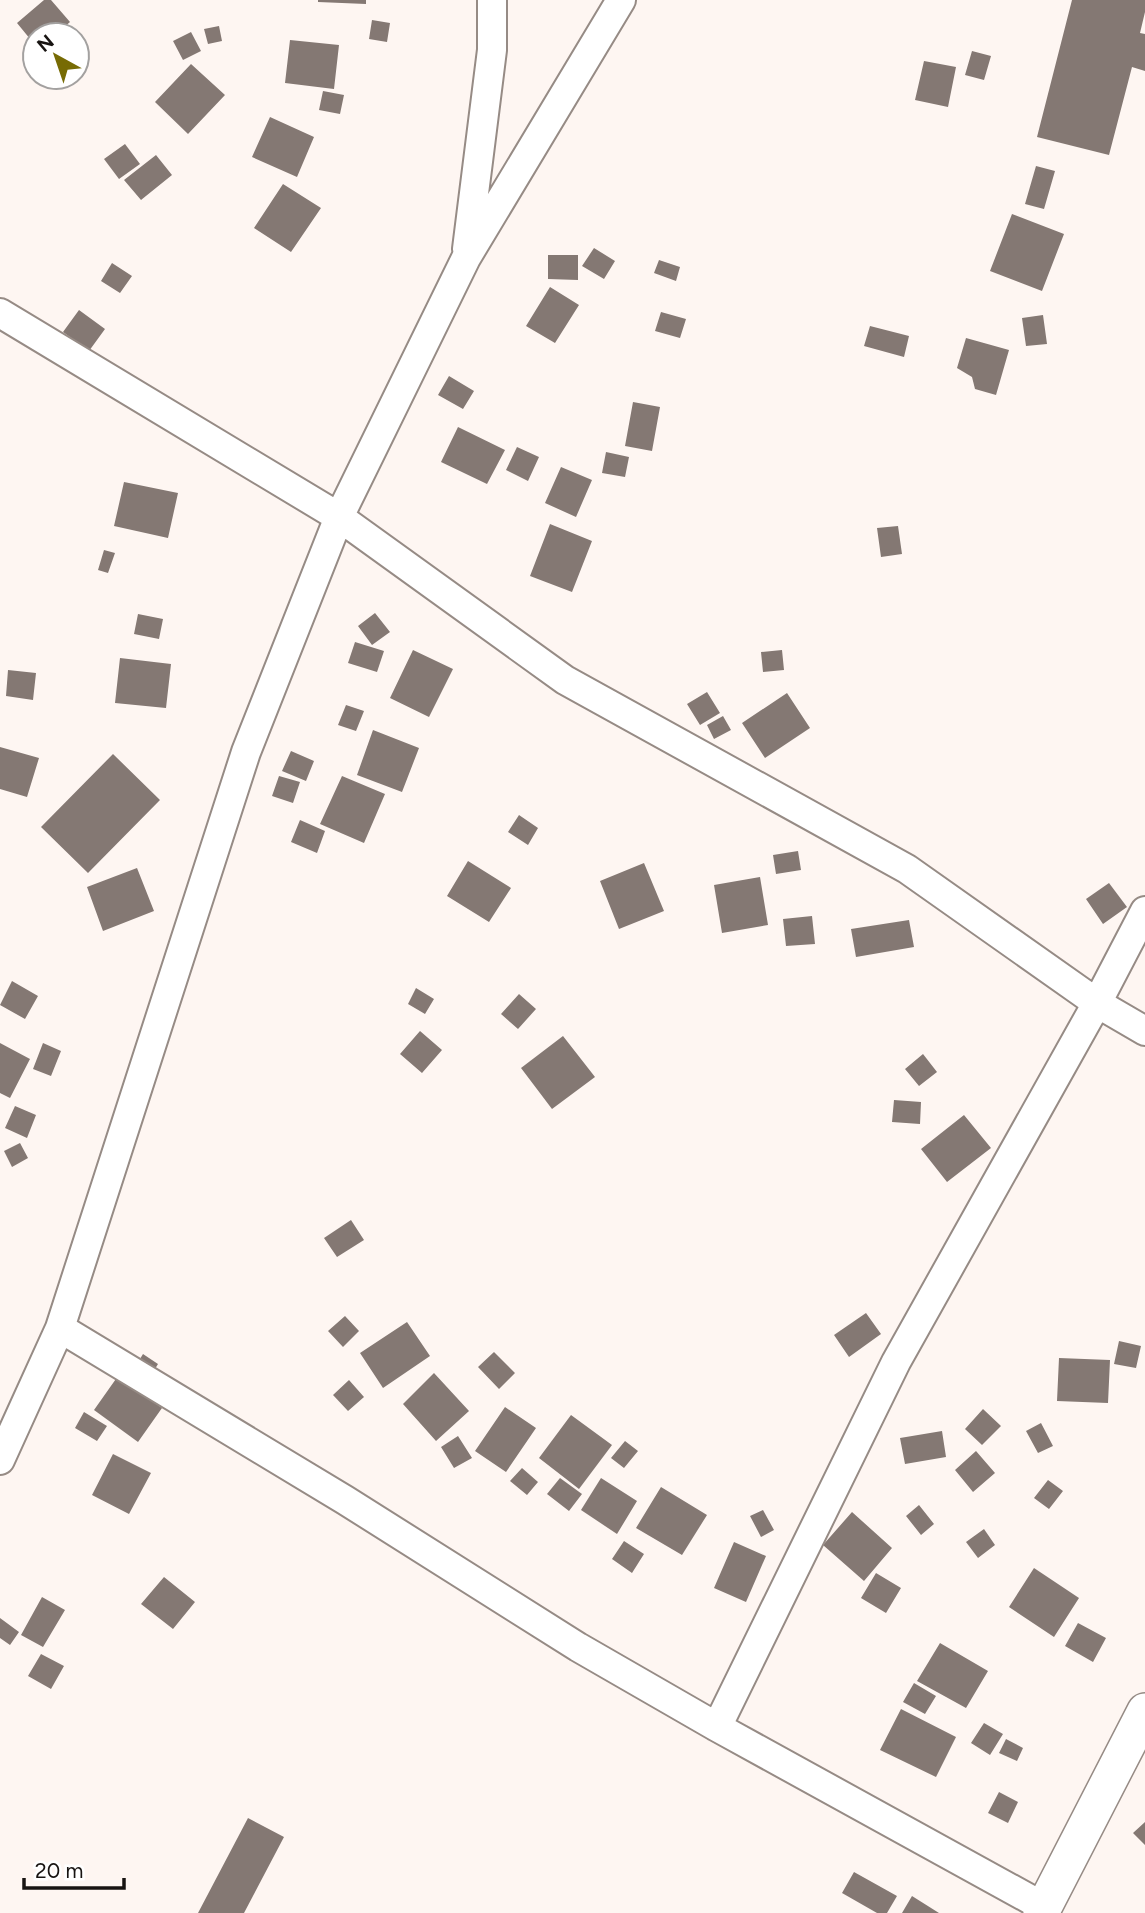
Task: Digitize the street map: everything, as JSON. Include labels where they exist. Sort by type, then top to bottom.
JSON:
[{"type":"street","points":[[466,258],[492,50],[492,0]]},
{"type":"street","points":[[0,1460],[60,1328],[246,752],[339,517],[466,258],[621,0]]},
{"type":"street","points":[[0,313],[339,517],[565,680],[907,869],[1097,1003],[1145,1031]]},
{"type":"street","points":[[717,1727],[896,1362],[1097,1003],[1145,911]]},
{"type":"street","points":[[60,1328],[345,1500],[578,1647],[1043,1910],[1145,1711]]},
{"type":"building","points":[[44,0],[51,0],[69,21],[21,21],[21,28],[17,23]]},
{"type":"building","points":[[366,0],[366,4],[318,2]]},
{"type":"building","points":[[1072,0],[1145,0],[1140,33],[1145,34],[1145,71],[1132,67],[1109,155],[1037,137]]},
{"type":"building","points":[[372,20],[390,23],[387,42],[369,39]]},
{"type":"building","points":[[219,26],[222,41],[208,44],[204,29]]},
{"type":"building","points":[[191,32],[201,51],[183,60],[173,41]]},
{"type":"building","points":[[290,40],[339,45],[334,89],[285,83]]},
{"type":"building","points":[[972,51],[991,56],[984,80],[965,75]]},
{"type":"building","points":[[924,61],[956,67],[948,107],[915,100]]},
{"type":"building","points":[[191,64],[225,95],[188,134],[155,102]]},
{"type":"building","points":[[323,91],[344,95],[340,114],[319,110]]},
{"type":"building","points":[[270,117],[314,137],[297,177],[252,157]]},
{"type":"building","points":[[125,144],[140,164],[119,179],[104,159]]},
{"type":"building","points":[[156,155],[172,175],[141,200],[124,180]]},
{"type":"building","points":[[1036,166],[1055,171],[1044,209],[1025,204]]},
{"type":"building","points":[[283,184],[321,208],[291,252],[254,228]]},
{"type":"building","points":[[1012,214],[1064,234],[1042,291],[990,271]]},
{"type":"building","points":[[594,248],[615,261],[604,279],[582,266]]},
{"type":"building","points":[[548,255],[578,255],[578,280],[548,279]]},
{"type":"building","points":[[659,260],[680,267],[676,281],[654,273]]},
{"type":"building","points":[[112,263],[132,276],[120,293],[101,281]]},
{"type":"building","points":[[550,287],[579,305],[555,343],[526,326]]},
{"type":"building","points":[[79,310],[105,329],[89,351],[63,332]]},
{"type":"building","points":[[661,312],[686,319],[680,338],[655,331]]},
{"type":"building","points":[[1043,315],[1047,344],[1026,346],[1022,318]]},
{"type":"building","points":[[870,326],[909,336],[904,357],[864,346]]},
{"type":"building","points":[[966,338],[1009,350],[996,395],[975,389],[972,377],[957,368]]},
{"type":"building","points":[[449,376],[474,391],[463,409],[438,395]]},
{"type":"building","points":[[633,402],[660,407],[652,451],[625,446]]},
{"type":"building","points":[[458,427],[505,450],[487,484],[441,462]]},
{"type":"building","points":[[517,447],[539,457],[528,481],[506,470]]},
{"type":"building","points":[[606,452],[629,457],[625,477],[602,473]]},
{"type":"building","points":[[561,467],[592,480],[576,517],[545,503]]},
{"type":"building","points":[[124,482],[178,493],[168,538],[114,526]]},
{"type":"building","points":[[550,524],[592,541],[572,592],[530,576]]},
{"type":"building","points":[[898,526],[902,554],[881,557],[877,528]]},
{"type":"building","points":[[104,550],[115,553],[108,573],[98,570]]},
{"type":"building","points":[[375,613],[390,632],[372,645],[358,626]]},
{"type":"building","points":[[138,614],[163,619],[159,639],[134,634]]},
{"type":"building","points":[[355,642],[384,651],[377,672],[348,663]]},
{"type":"building","points":[[413,650],[453,669],[429,717],[390,698]]},
{"type":"building","points":[[782,650],[784,670],[763,672],[761,652]]},
{"type":"building","points":[[120,658],[171,664],[166,708],[115,703]]},
{"type":"building","points":[[8,670],[36,673],[33,700],[6,696]]},
{"type":"building","points":[[707,692],[720,713],[700,725],[687,704]]},
{"type":"building","points":[[787,693],[810,728],[765,758],[742,723]]},
{"type":"building","points":[[346,705],[364,711],[356,731],[338,725]]},
{"type":"building","points":[[723,716],[731,730],[714,739],[707,725]]},
{"type":"building","points":[[373,730],[419,748],[402,792],[357,775]]},
{"type":"building","points":[[0,747],[39,758],[27,797],[0,789]]},
{"type":"building","points":[[291,751],[314,761],[306,781],[282,771]]},
{"type":"building","points":[[113,754],[160,800],[88,873],[41,827]]},
{"type":"building","points":[[279,776],[300,782],[293,803],[272,796]]},
{"type":"building","points":[[342,776],[385,794],[364,843],[320,824]]},
{"type":"building","points":[[519,815],[538,828],[528,845],[508,832]]},
{"type":"building","points":[[300,820],[325,831],[317,853],[291,842]]},
{"type":"building","points":[[798,851],[801,870],[776,874],[773,855]]},
{"type":"building","points":[[468,861],[511,888],[489,922],[447,896]]},
{"type":"building","points":[[644,863],[664,911],[619,929],[600,881]]},
{"type":"building","points":[[137,868],[154,911],[103,931],[87,887]]},
{"type":"building","points":[[760,877],[768,925],[722,933],[714,885]]},
{"type":"building","points":[[1109,883],[1127,907],[1103,924],[1086,899]]},
{"type":"building","points":[[812,916],[815,944],[786,946],[783,919]]},
{"type":"building","points":[[909,920],[914,947],[856,957],[851,929]]},
{"type":"building","points":[[12,981],[38,996],[25,1019],[0,1005]]},
{"type":"building","points":[[416,988],[434,999],[425,1014],[408,1004]]},
{"type":"building","points":[[519,994],[536,1009],[518,1029],[501,1014]]},
{"type":"building","points":[[420,1031],[442,1050],[422,1073],[400,1054]]},
{"type":"building","points":[[563,1036],[595,1077],[552,1109],[521,1068]]},
{"type":"building","points":[[0,1043],[30,1059],[10,1098],[0,1093]]},
{"type":"building","points":[[43,1043],[61,1051],[51,1076],[33,1069]]},
{"type":"building","points":[[923,1054],[937,1072],[919,1086],[905,1069]]},
{"type":"building","points":[[894,1100],[921,1102],[920,1124],[892,1122]]},
{"type":"building","points":[[15,1106],[36,1115],[27,1138],[5,1128]]},
{"type":"building","points":[[964,1115],[991,1148],[947,1182],[921,1149]]},
{"type":"building","points":[[20,1143],[28,1158],[12,1167],[4,1151]]},
{"type":"building","points":[[351,1220],[364,1240],[337,1257],[324,1238]]},
{"type":"building","points":[[866,1313],[881,1334],[849,1357],[834,1335]]},
{"type":"building","points":[[345,1316],[359,1331],[343,1347],[328,1331]]},
{"type":"building","points":[[407,1322],[430,1356],[383,1388],[360,1353]]},
{"type":"building","points":[[1119,1341],[1141,1346],[1136,1368],[1114,1364]]},
{"type":"building","points":[[494,1352],[515,1373],[499,1389],[478,1367]]},
{"type":"building","points":[[143,1354],[158,1364],[150,1377],[135,1367]]},
{"type":"building","points":[[1059,1358],[1110,1360],[1108,1403],[1057,1401]]},
{"type":"building","points":[[434,1373],[469,1411],[436,1441],[403,1404]]},
{"type":"building","points":[[118,1376],[162,1408],[138,1442],[94,1410]]},
{"type":"building","points":[[349,1380],[364,1397],[348,1411],[333,1395]]},
{"type":"building","points":[[505,1407],[536,1428],[506,1472],[475,1451]]},
{"type":"building","points":[[983,1409],[1001,1426],[982,1445],[965,1429]]},
{"type":"building","points":[[84,1412],[107,1426],[97,1441],[75,1428]]},
{"type":"building","points":[[571,1415],[612,1445],[579,1489],[539,1458]]},
{"type":"building","points":[[1041,1423],[1053,1446],[1038,1453],[1026,1431]]},
{"type":"building","points":[[942,1431],[946,1457],[905,1464],[900,1438]]},
{"type":"building","points":[[458,1436],[472,1458],[454,1468],[441,1447]]},
{"type":"building","points":[[625,1441],[638,1451],[624,1468],[611,1458]]},
{"type":"building","points":[[976,1451],[995,1473],[973,1492],[955,1470]]},
{"type":"building","points":[[113,1454],[151,1473],[129,1514],[92,1495]]},
{"type":"building","points":[[522,1468],[538,1482],[527,1495],[510,1481]]},
{"type":"building","points":[[560,1478],[582,1494],[569,1511],[547,1494]]},
{"type":"building","points":[[601,1478],[637,1501],[617,1534],[581,1510]]},
{"type":"building","points":[[1048,1480],[1063,1491],[1049,1509],[1034,1498]]},
{"type":"building","points":[[661,1487],[707,1515],[682,1555],[636,1528]]},
{"type":"building","points":[[919,1505],[934,1524],[921,1535],[906,1516]]},
{"type":"building","points":[[763,1510],[774,1530],[761,1537],[750,1516]]},
{"type":"building","points":[[852,1512],[892,1548],[864,1581],[823,1545]]},
{"type":"building","points":[[984,1529],[995,1545],[978,1558],[966,1542]]},
{"type":"building","points":[[624,1541],[644,1554],[632,1573],[612,1559]]},
{"type":"building","points":[[734,1542],[766,1556],[746,1602],[714,1588]]},
{"type":"building","points":[[1034,1568],[1079,1598],[1054,1637],[1009,1607]]},
{"type":"building","points":[[876,1573],[901,1588],[886,1613],[861,1598]]},
{"type":"building","points":[[164,1577],[195,1602],[173,1629],[141,1604]]},
{"type":"building","points":[[42,1597],[65,1610],[43,1647],[21,1635]]},
{"type":"building","points":[[0,1618],[19,1632],[10,1645],[0,1638]]},
{"type":"building","points":[[1078,1623],[1106,1638],[1093,1662],[1065,1646]]},
{"type":"building","points":[[940,1643],[988,1671],[966,1708],[917,1681]]},
{"type":"building","points":[[41,1654],[64,1666],[51,1689],[28,1676]]},
{"type":"building","points":[[914,1683],[936,1696],[925,1714],[903,1702]]},
{"type":"building","points":[[901,1709],[956,1737],[936,1777],[880,1750]]},
{"type":"building","points":[[984,1723],[1003,1734],[990,1755],[971,1743]]},
{"type":"building","points":[[1006,1739],[1023,1748],[1017,1761],[999,1753]]},
{"type":"building","points":[[999,1792],[1018,1802],[1008,1823],[988,1813]]},
{"type":"building","points":[[248,1818],[284,1837],[244,1913],[198,1913]]},
{"type":"building","points":[[1145,1822],[1145,1845],[1133,1833]]},
{"type":"building","points":[[854,1872],[897,1896],[887,1913],[877,1913],[842,1893]]},
{"type":"building","points":[[912,1896],[939,1913],[902,1913]]}]
